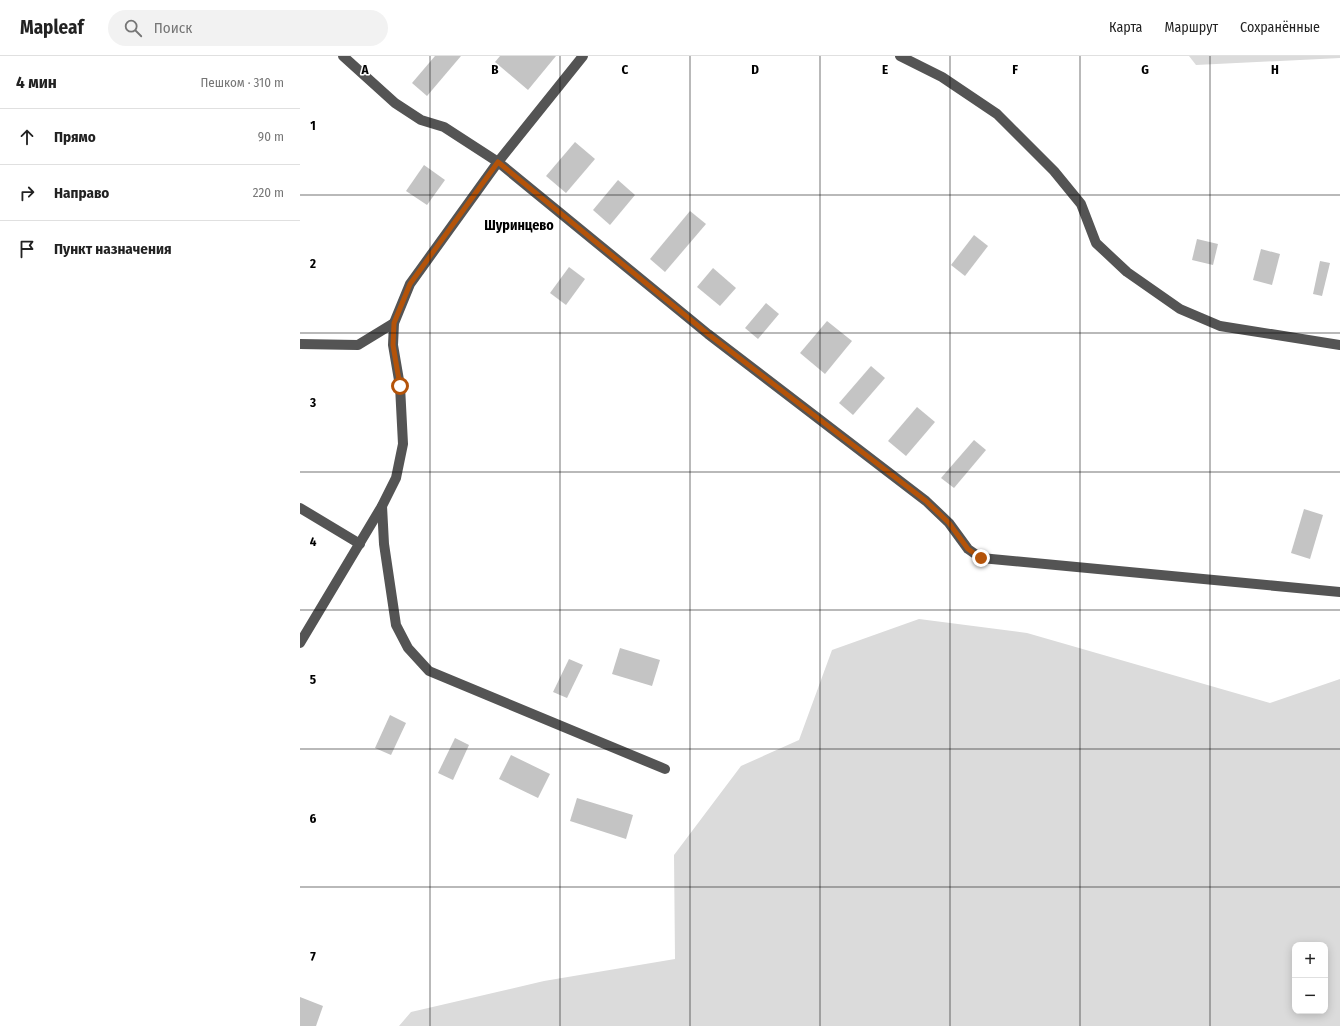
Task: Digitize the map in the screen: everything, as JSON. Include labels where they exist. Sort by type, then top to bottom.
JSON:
[{"type":"street","points":[[343,56],[395,103],[421,120],[444,126],[498,162],[708,334],[926,501],[949,523],[968,549],[981,558],[1340,592]]},
{"type":"street","points":[[300,643],[360,544],[396,478],[404,444],[400,386],[393,345],[394,323],[410,284],[498,162],[583,56]]},
{"type":"street","points":[[900,56],[942,77],[997,114],[1054,171],[1081,204],[1096,243],[1127,272],[1180,308],[1220,326],[1340,345]]},
{"type":"street","points":[[300,344],[358,345],[394,323]]},
{"type":"street","points":[[382,506],[384,544],[396,625],[408,648],[429,671],[665,769]]},
{"type":"street","points":[[300,508],[360,544]]},
{"type":"shaded area","points":[[1189,56],[1340,56],[1340,58],[1196,65]]},
{"type":"shaded area","points":[[919,619],[1027,633],[1270,703],[1340,679],[1340,1026],[399,1026],[411,1012],[544,981],[675,959],[674,855],[741,766],[799,740],[832,650]]},
{"type":"building","points":[[435,56],[461,56],[427,96],[412,83]]},
{"type":"building","points":[[500,56],[556,56],[528,90],[495,62]]},
{"type":"building","points":[[575,142],[595,159],[566,193],[546,176]]},
{"type":"building","points":[[424,165],[445,180],[427,205],[406,191]]},
{"type":"building","points":[[618,180],[635,195],[610,225],[593,210]]},
{"type":"building","points":[[690,211],[706,224],[665,272],[650,259]]},
{"type":"building","points":[[974,235],[988,246],[965,276],[951,265]]},
{"type":"building","points":[[1197,239],[1218,244],[1213,265],[1192,260]]},
{"type":"building","points":[[1261,249],[1280,254],[1272,285],[1253,280]]},
{"type":"building","points":[[1320,261],[1330,263],[1322,296],[1313,294]]},
{"type":"building","points":[[569,267],[585,279],[566,305],[550,293]]},
{"type":"building","points":[[713,268],[736,288],[720,306],[697,287]]},
{"type":"building","points":[[766,303],[779,314],[758,339],[745,328]]},
{"type":"building","points":[[827,321],[852,341],[825,374],[800,353]]},
{"type":"building","points":[[871,366],[885,378],[853,415],[839,403]]},
{"type":"building","points":[[917,407],[935,422],[906,456],[888,441]]},
{"type":"building","points":[[974,440],[986,450],[954,488],[941,478]]},
{"type":"building","points":[[1304,509],[1323,515],[1310,559],[1291,553]]},
{"type":"building","points":[[620,648],[660,660],[652,686],[612,674]]},
{"type":"building","points":[[569,659],[583,665],[567,698],[553,692]]},
{"type":"building","points":[[390,715],[406,723],[391,755],[375,748]]},
{"type":"building","points":[[455,738],[469,745],[453,780],[438,773]]},
{"type":"building","points":[[511,755],[550,774],[538,798],[499,779]]},
{"type":"building","points":[[577,798],[633,815],[626,839],[570,821]]},
{"type":"building","points":[[300,997],[323,1006],[316,1026],[300,1026]]},
{"type":"district","name":"Шуринцево","points":[[519,225]]},
{"type":"route","points":[[400,386],[393,345],[394,323],[410,284],[498,162],[708,334],[926,501],[949,523],[968,549],[981,558]]}]
